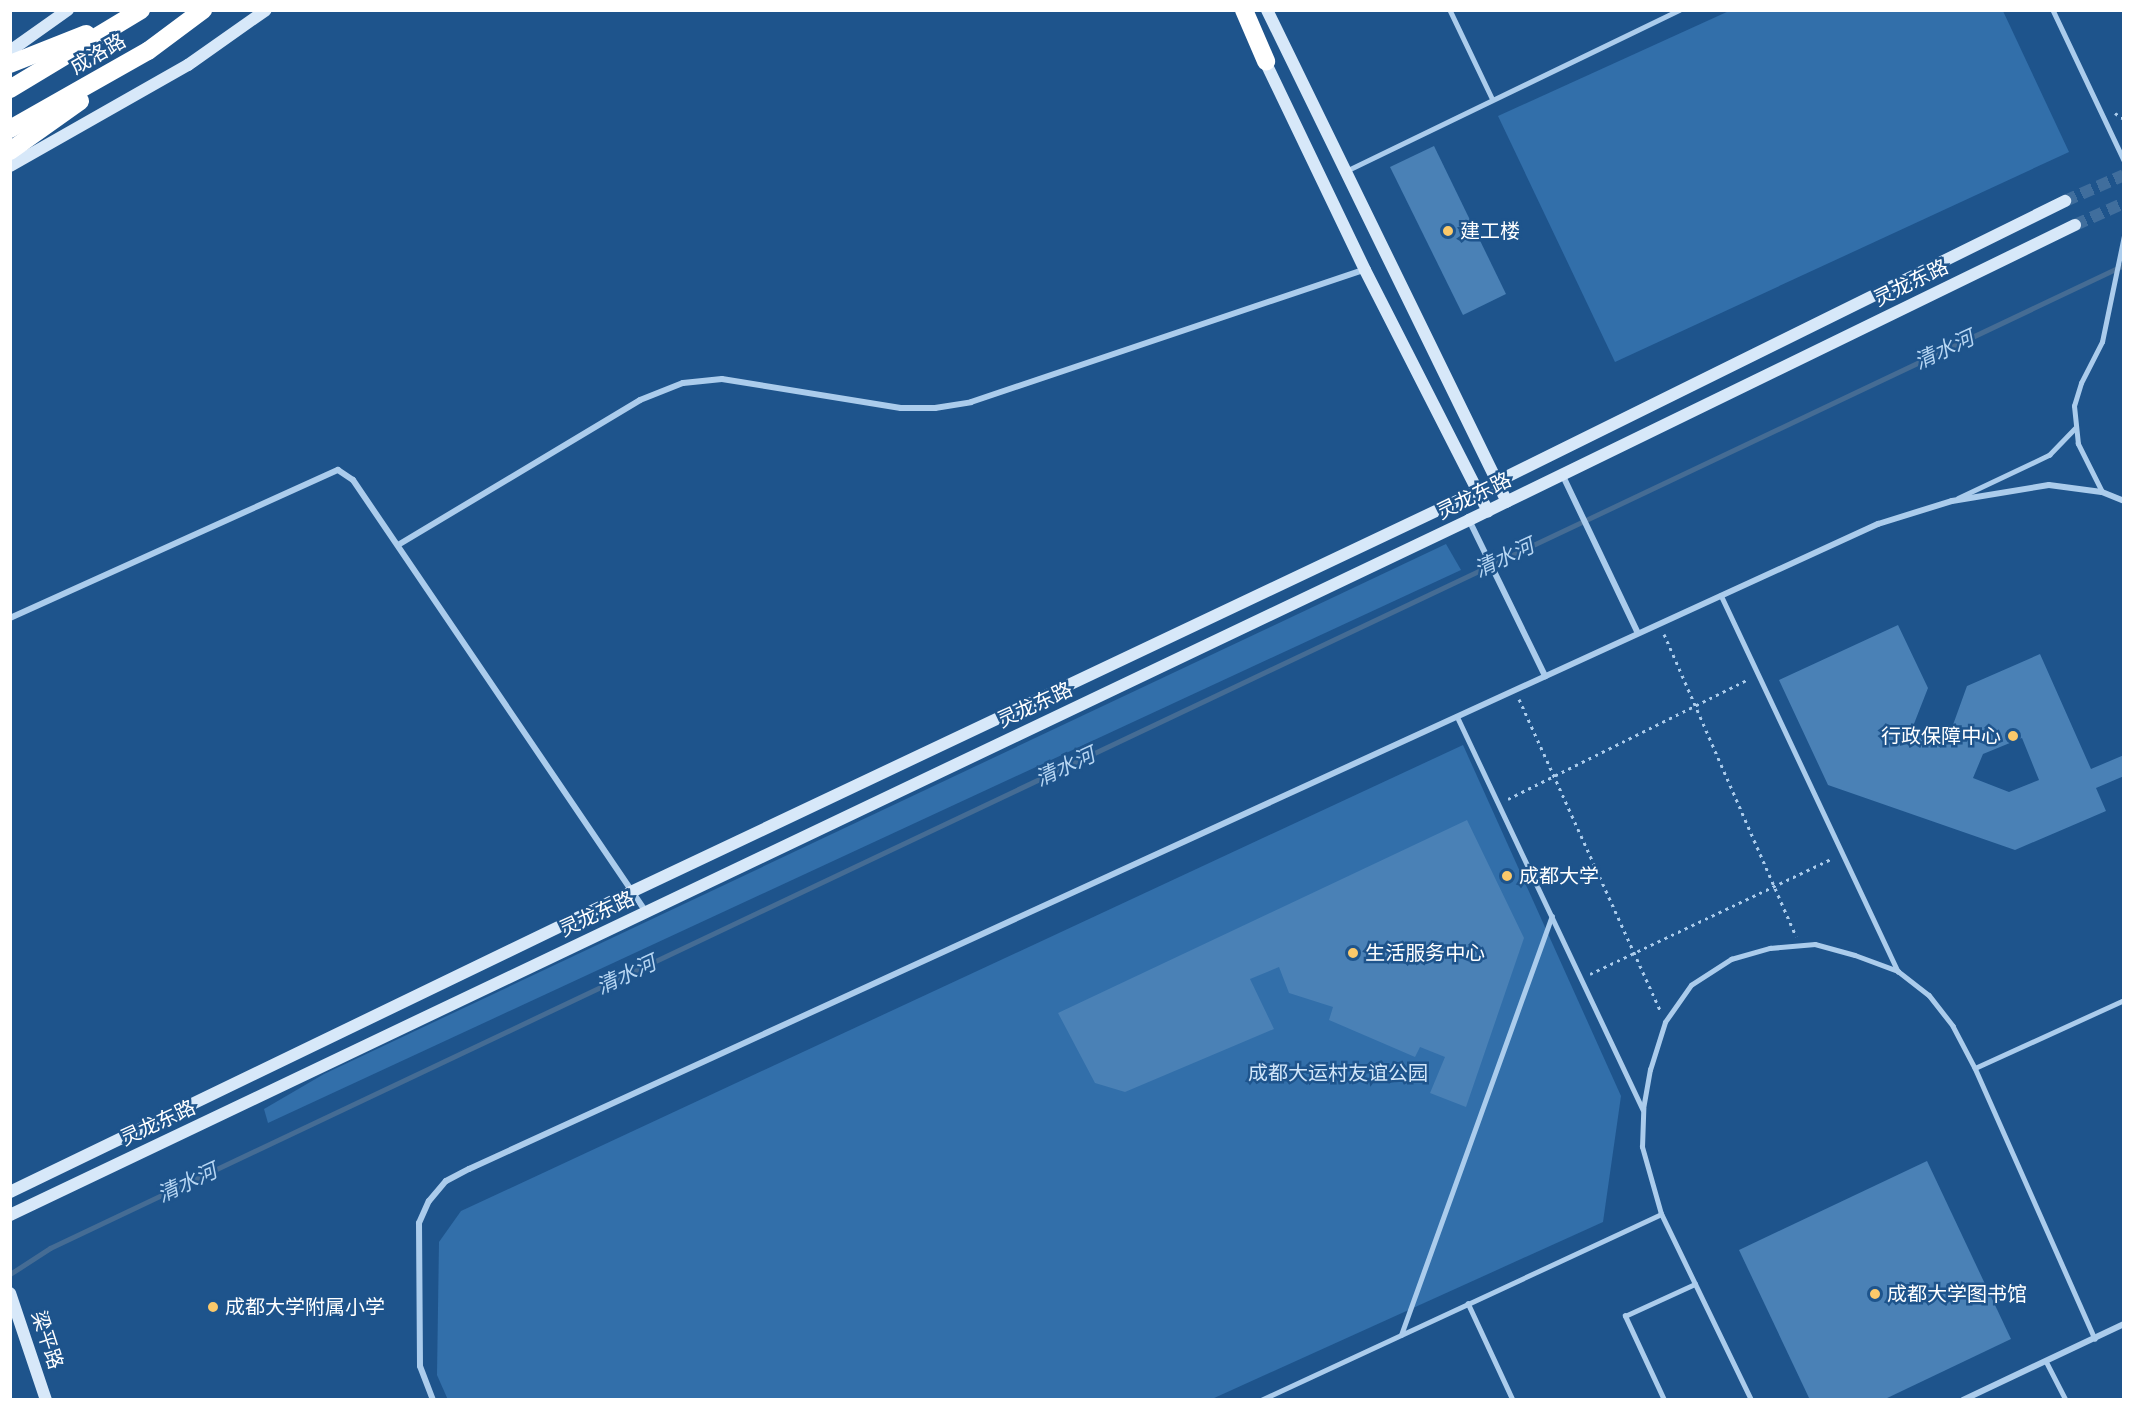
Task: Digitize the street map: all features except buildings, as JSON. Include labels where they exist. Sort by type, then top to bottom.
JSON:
[{"type":"highway","name":"成洛路","points":[[10,129],[148,51],[203,10]]},
{"type":"highway","points":[[1244,10],[1266,61]]},
{"type":"highway","name":"成洛路","points":[[10,89],[139,12]]},
{"type":"highway","points":[[10,64],[139,12]]},
{"type":"highway","points":[[10,151],[148,51]]},
{"type":"main road","points":[[10,51],[68,10]]},
{"type":"main road","points":[[10,166],[188,65],[266,10]]},
{"type":"main road","points":[[1235,10],[1266,61],[1365,270],[1488,511]]},
{"type":"main road","points":[[1267,10],[1507,502]]},
{"type":"main road","name":"灵龙东路","points":[[10,1192],[631,892],[1478,491],[2065,201]]},
{"type":"main road","name":"灵龙东路","points":[[10,1215],[1507,502],[2075,225]]},
{"type":"main road","name":"梁平路","points":[[12,1299],[46,1400]]},
{"type":"street","points":[[398,545],[640,400],[683,383],[722,379],[901,408],[935,408],[971,402],[1365,270]]},
{"type":"street","points":[[10,618],[338,470],[353,480],[646,912]]},
{"type":"street","points":[[1562,474],[1638,633]]},
{"type":"street","points":[[433,1400],[420,1366],[419,1223],[429,1201],[446,1181],[1878,524],[1952,501],[2049,485],[2102,492],[2124,501]]},
{"type":"street","points":[[1469,520],[1545,676]]},
{"type":"street","points":[[1963,1400],[2124,1324]]},
{"type":"lane","points":[[1450,10],[1492,98]]},
{"type":"lane","points":[[1345,171],[1492,98],[1679,10]]},
{"type":"lane","points":[[2053,10],[2124,160]]},
{"type":"lane","points":[[2102,492],[2078,444],[2074,406],[2081,382],[2102,342],[2124,236]]},
{"type":"lane","points":[[1952,501],[2049,455],[2075,428]]},
{"type":"lane","points":[[1721,595],[1898,971]]},
{"type":"lane","points":[[1457,716],[1643,1110]]},
{"type":"lane","points":[[1401,1335],[1552,916]]},
{"type":"lane","points":[[1751,1400],[1661,1214],[1642,1147],[1643,1110],[1650,1070],[1665,1022],[1691,985],[1731,959],[1770,948],[1815,944],[1898,971],[1929,994],[1953,1026],[1975,1068],[2095,1339]]},
{"type":"lane","points":[[1975,1068],[2124,1000]]},
{"type":"lane","points":[[1261,1400],[1661,1214]]},
{"type":"lane","points":[[1664,1400],[1625,1317],[1695,1284]]},
{"type":"lane","points":[[1468,1303],[1513,1400]]},
{"type":"lane","points":[[2046,1361],[2066,1400]]},
{"type":"path","points":[[1660,623],[1800,945]]},
{"type":"path","points":[[1498,804],[1759,675]]},
{"type":"path","points":[[1515,690],[1665,1022]]},
{"type":"path","points":[[1581,979],[1843,853]]},
{"type":"green space","points":[[1729,11],[2003,11],[2069,152],[1615,362],[1498,116]]},
{"type":"green space","points":[[1446,544],[1461,570],[268,1123],[264,1109],[324,1074]]},
{"type":"green space","name":"成都大运村友谊公园","points":[[1463,745],[1621,1096],[1603,1222],[1212,1399],[448,1400],[437,1375],[439,1242],[461,1211]]},
{"type":"waterway","name":"清水河","points":[[10,1274],[50,1248],[2124,265]]},
{"type":"tunnel","points":[[2065,201],[2124,175]]},
{"type":"tunnel","points":[[2075,225],[2124,203]]},
{"type":"place","name":"建工楼","points":[[1448,231]]},
{"type":"place","name":"行政保障中心","points":[[2013,736]]},
{"type":"place","name":"成都大学","points":[[1507,876]]},
{"type":"place","name":"生活服务中心","points":[[1353,953]]},
{"type":"place","name":"成都大学图书馆","points":[[1875,1294]]},
{"type":"place","name":"成都大学附属小学","points":[[213,1307]]}]
